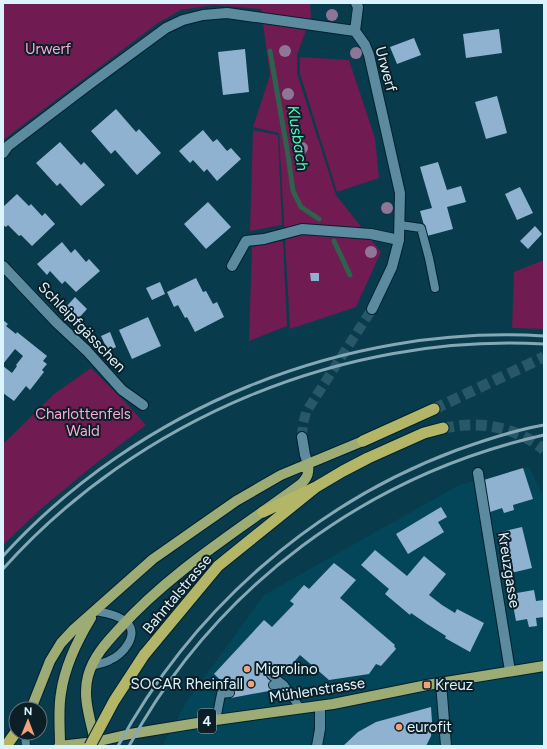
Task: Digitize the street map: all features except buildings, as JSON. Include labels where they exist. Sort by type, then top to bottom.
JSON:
[{"type":"highway","points":[[363,440],[434,409]]},
{"type":"highway","points":[[263,512],[316,487],[375,455],[424,434],[444,428]]},
{"type":"highway","name":"Bahntalstrasse","points":[[92,745],[114,701],[144,655],[218,566],[316,487]]},
{"type":"main road","points":[[34,701],[50,661],[61,643],[74,629],[153,559],[236,500],[281,475],[363,440]]},
{"type":"main road","points":[[92,745],[86,688],[92,666],[100,651],[141,605],[173,577],[306,479],[309,472],[308,464]]},
{"type":"main road","points":[[60,746],[60,706],[65,672],[76,644],[95,611]]},
{"type":"main road","name":"Mühlenstrasse","points":[[92,745],[130,734],[216,720],[320,706],[441,683],[544,666]]},
{"type":"main road","name":"4","points":[[60,746],[92,745]]},
{"type":"street","points":[[3,153],[8,146],[91,83],[166,28],[183,20],[203,14],[227,13],[355,31],[358,8],[356,3]]},
{"type":"street","name":"Urwerf","points":[[355,31],[365,45],[369,55],[400,193],[400,225],[392,267],[372,309]]},
{"type":"street","points":[[232,266],[246,242],[302,229],[371,234],[398,240]]},
{"type":"street","name":"Schleipfgässchen","points":[[3,266],[56,322],[87,351],[122,390],[143,405]]},
{"type":"street","points":[[302,437],[308,464]]},
{"type":"street","name":"Kreuzgasse","points":[[478,473],[510,671]]},
{"type":"street","points":[[441,683],[446,746]]},
{"type":"street","points":[[316,746],[320,729],[320,706]]},
{"type":"lane","points":[[400,225],[421,228],[435,288]]},
{"type":"lane","points":[[92,666],[111,660],[125,649],[131,636],[131,628],[126,622],[114,615],[95,611]]},
{"type":"lane","points":[[271,675],[284,685],[300,708]]},
{"type":"lane","points":[[216,720],[224,684]]},
{"type":"lane","points":[[273,685],[284,685]]},
{"type":"lane","points":[[221,694],[230,693]]},
{"type":"shaded area","points":[[529,467],[544,497],[544,746],[162,746],[187,701],[264,595],[459,485]]},
{"type":"green space","name":"Urwerf","points":[[3,3],[310,3],[311,17],[297,55],[297,73],[336,195],[381,252],[356,307],[290,329],[279,133],[253,127],[270,75],[261,9],[213,5],[181,10],[158,23],[3,140]]},
{"type":"green space","points":[[300,57],[349,60],[375,138],[379,178],[337,192],[300,74]]},
{"type":"green space","points":[[253,130],[278,135],[282,225],[250,231]]},
{"type":"green space","points":[[283,241],[287,326],[249,341],[252,247]]},
{"type":"green space","points":[[544,260],[544,329],[512,328],[514,272]]},
{"type":"green space","name":"Charlottenfels Wald","points":[[91,368],[146,425],[42,508],[3,545],[3,444],[54,394]]},
{"type":"waterway","name":"Klusbach","points":[[270,51],[293,191],[301,207],[319,219]]},
{"type":"waterway","name":"Klusbach","points":[[334,241],[350,275]]},
{"type":"tunnel","points":[[302,437],[306,412],[372,309]]},
{"type":"tunnel","points":[[434,409],[544,357]]},
{"type":"tunnel","points":[[443,428],[478,425],[508,430],[527,438],[544,450]]},
{"type":"railway","points":[[3,556],[57,504],[116,458],[181,418],[249,386],[321,361],[394,344],[469,336],[544,336]]},
{"type":"railway","points":[[3,569],[56,516],[116,469],[180,429],[248,396],[320,371],[394,353],[469,344],[544,344]]},
{"type":"railway","points":[[118,746],[148,696],[182,650],[220,607],[261,567],[306,532],[353,500],[404,473],[457,450],[511,432],[544,425]]},
{"type":"railway","points":[[129,746],[165,688],[206,636],[252,588],[303,546],[358,509],[417,478],[479,453],[544,435]]},
{"type":"place","name":"Migrolino","points":[[247,669]]},
{"type":"place","name":"SOCAR Rheinfall","points":[[251,684]]},
{"type":"place","name":"Kreuz","points":[[427,685]]},
{"type":"place","name":"eurofit","points":[[399,727]]}]
